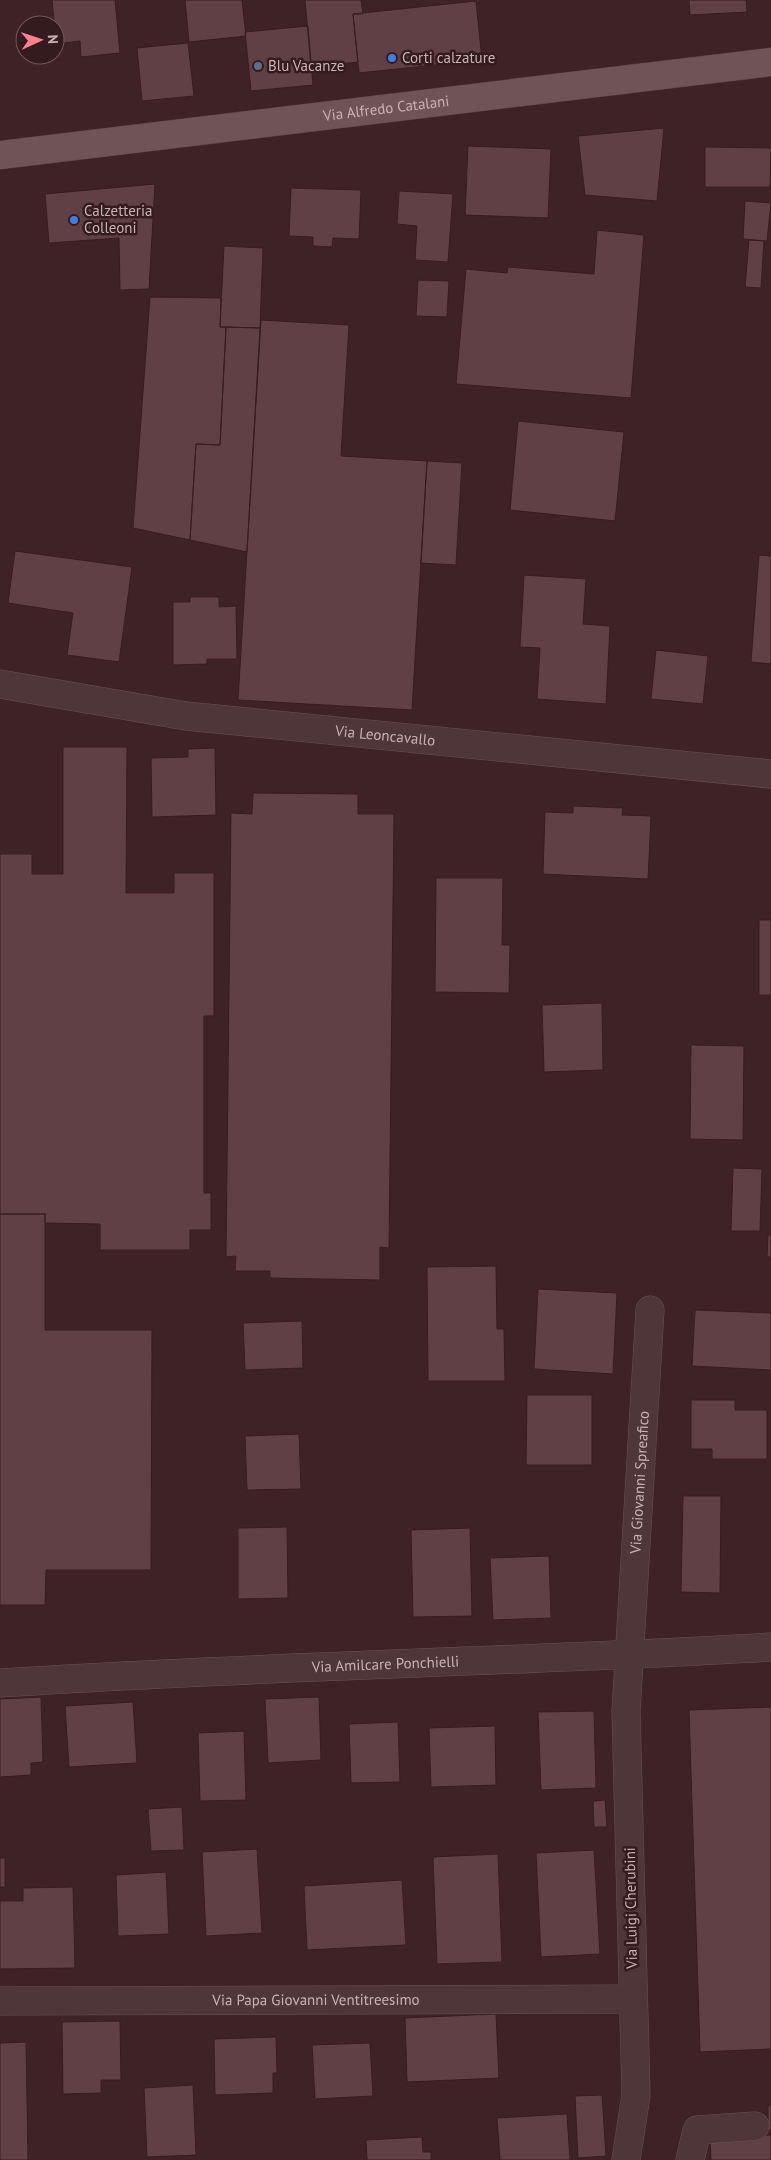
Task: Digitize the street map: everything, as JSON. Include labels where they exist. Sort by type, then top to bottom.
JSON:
[{"type":"main road","name":"Via Alfredo Catalani","points":[[0,155],[771,62]]},
{"type":"street","name":"Via Leoncavallo","points":[[0,684],[186,716],[771,774]]},
{"type":"street","name":"Via Giovanni Spreafico","points":[[631,1655],[650,1310]]},
{"type":"street","name":"Via Amilcare Ponchielli","points":[[0,1683],[91,1677],[631,1655],[771,1647]]},
{"type":"street","name":"Via Luigi Cherubini","points":[[626,2160],[636,2095],[626,1711],[631,1655]]},
{"type":"street","name":"Via Papa Giovanni Ventitreesimo","points":[[0,2001],[633,1999]]},
{"type":"street","points":[[690,2160],[697,2130],[755,2126]]},
{"type":"building","points":[[52,0],[115,0],[120,53],[81,57],[80,41],[65,43],[65,15],[53,15]]},
{"type":"building","points":[[185,0],[242,0],[246,36],[189,42]]},
{"type":"building","points":[[305,0],[361,0],[363,14],[353,14],[358,62],[311,67]]},
{"type":"building","points":[[689,0],[746,0],[747,12],[690,15]]},
{"type":"building","points":[[476,1],[482,60],[359,73],[353,14]]},
{"type":"building","points":[[308,26],[313,85],[251,91],[245,32]]},
{"type":"building","points":[[188,43],[194,96],[142,101],[137,48]]},
{"type":"building","points":[[664,128],[657,201],[585,195],[578,136]]},
{"type":"building","points":[[468,146],[551,149],[548,218],[465,215]]},
{"type":"building","points":[[705,147],[771,148],[770,187],[705,187]]},
{"type":"building","points":[[155,184],[149,289],[120,290],[119,238],[49,243],[45,194]]},
{"type":"building","points":[[291,188],[361,190],[359,239],[333,238],[332,247],[313,246],[313,237],[289,236]]},
{"type":"building","points":[[399,191],[453,194],[448,262],[415,260],[417,226],[397,224]]},
{"type":"building","points":[[745,201],[771,203],[767,241],[743,239]]},
{"type":"building","points":[[597,230],[644,235],[631,398],[456,384],[466,269],[507,273],[508,267],[594,274]]},
{"type":"building","points":[[749,240],[764,241],[761,288],[745,287]]},
{"type":"building","points":[[224,246],[263,248],[260,328],[220,327]]},
{"type":"building","points":[[418,280],[449,281],[447,317],[416,316]]},
{"type":"building","points":[[150,297],[221,298],[220,327],[226,327],[220,445],[196,444],[190,540],[133,528]]},
{"type":"building","points":[[261,320],[349,325],[341,456],[427,461],[412,710],[238,700]]},
{"type":"building","points":[[226,327],[260,328],[247,552],[190,540],[196,444],[220,445]]},
{"type":"building","points":[[518,421],[624,432],[615,521],[510,510]]},
{"type":"building","points":[[427,461],[462,463],[456,565],[421,563]]},
{"type":"building","points":[[15,551],[132,567],[119,662],[67,655],[73,613],[8,603]]},
{"type":"building","points":[[759,555],[771,556],[771,664],[751,662]]},
{"type":"building","points":[[524,575],[586,579],[583,624],[610,626],[606,704],[537,699],[540,648],[520,647]]},
{"type":"building","points":[[190,597],[219,597],[219,607],[236,606],[237,659],[207,659],[207,664],[173,665],[173,602],[190,602]]},
{"type":"building","points":[[656,650],[708,656],[703,704],[651,699]]},
{"type":"building","points":[[63,747],[127,747],[126,893],[174,893],[174,873],[214,873],[214,1016],[204,1016],[204,1193],[211,1193],[211,1230],[190,1230],[190,1250],[100,1250],[100,1224],[45,1223],[45,1214],[0,1214],[0,854],[32,854],[32,874],[63,874]]},
{"type":"building","points":[[215,748],[216,815],[152,817],[151,758],[188,757],[188,749]]},
{"type":"building","points":[[253,793],[358,794],[358,814],[394,814],[389,1248],[380,1247],[380,1280],[270,1278],[270,1271],[235,1271],[236,1256],[226,1257],[231,813],[252,814]]},
{"type":"building","points":[[573,806],[623,808],[622,815],[651,816],[648,879],[543,874],[545,812],[573,813]]},
{"type":"building","points":[[436,878],[503,878],[502,945],[510,945],[509,993],[435,992]]},
{"type":"building","points":[[759,920],[771,920],[771,995],[759,995]]},
{"type":"building","points":[[602,1003],[603,1070],[544,1072],[542,1005]]},
{"type":"building","points":[[691,1045],[744,1046],[743,1140],[690,1139]]},
{"type":"building","points":[[733,1168],[762,1169],[760,1231],[731,1231]]},
{"type":"building","points":[[0,1214],[45,1214],[45,1330],[152,1330],[151,1570],[46,1570],[45,1605],[0,1605]]},
{"type":"building","points":[[768,1235],[771,1235],[771,1257],[767,1257]]},
{"type":"building","points":[[496,1266],[497,1329],[504,1329],[505,1381],[428,1381],[427,1267]]},
{"type":"building","points":[[538,1289],[617,1293],[613,1374],[534,1369]]},
{"type":"building","points":[[695,1310],[771,1313],[771,1370],[692,1366]]},
{"type":"building","points":[[302,1321],[303,1368],[245,1370],[243,1323]]},
{"type":"building","points":[[527,1395],[592,1395],[592,1465],[526,1465]]},
{"type":"building","points":[[691,1400],[735,1400],[735,1410],[767,1410],[767,1459],[712,1459],[712,1449],[691,1449]]},
{"type":"building","points":[[299,1434],[301,1489],[247,1490],[245,1436]]},
{"type":"building","points":[[683,1496],[721,1496],[720,1593],[681,1592]]},
{"type":"building","points":[[287,1527],[288,1598],[238,1599],[238,1528]]},
{"type":"building","points":[[470,1528],[472,1616],[413,1617],[411,1530]]},
{"type":"building","points":[[549,1556],[551,1618],[493,1620],[490,1558]]},
{"type":"building","points":[[41,1697],[43,1762],[31,1763],[31,1775],[0,1777],[0,1699]]},
{"type":"building","points":[[319,1697],[321,1760],[268,1763],[265,1699]]},
{"type":"building","points":[[133,1702],[137,1763],[69,1767],[65,1706]]},
{"type":"building","points":[[771,1707],[771,2049],[700,2052],[689,1710]]},
{"type":"building","points":[[594,1711],[596,1788],[541,1790],[538,1712]]},
{"type":"building","points":[[398,1722],[400,1782],[351,1783],[349,1724]]},
{"type":"building","points":[[495,1726],[496,1785],[431,1787],[429,1728]]},
{"type":"building","points":[[244,1731],[246,1800],[200,1801],[198,1733]]},
{"type":"building","points":[[605,1800],[607,1827],[594,1827],[593,1801]]},
{"type":"building","points":[[182,1807],[184,1850],[151,1851],[148,1809]]},
{"type":"building","points":[[257,1849],[262,1933],[206,1936],[202,1852]]},
{"type":"building","points":[[594,1850],[600,1954],[541,1957],[536,1853]]},
{"type":"building","points":[[498,1854],[502,1962],[437,1964],[433,1857]]},
{"type":"building","points":[[0,1858],[5,1858],[5,1887],[0,1887]]},
{"type":"building","points":[[166,1872],[169,1934],[118,1936],[116,1875]]},
{"type":"building","points":[[402,1880],[406,1945],[307,1950],[304,1886]]},
{"type":"building","points":[[73,1887],[75,1968],[0,1969],[0,1901],[23,1901],[23,1888]]},
{"type":"building","points":[[496,2014],[499,2078],[407,2082],[405,2018]]},
{"type":"building","points":[[120,2021],[121,2080],[101,2080],[101,2093],[63,2094],[62,2022]]},
{"type":"building","points":[[276,2037],[277,2073],[273,2073],[273,2093],[215,2095],[214,2039]]},
{"type":"building","points":[[26,2042],[28,2160],[0,2160],[0,2043]]},
{"type":"building","points":[[370,2043],[373,2096],[315,2099],[312,2045]]},
{"type":"building","points":[[193,2085],[196,2155],[147,2157],[144,2088]]},
{"type":"building","points":[[602,2095],[606,2156],[578,2158],[575,2096]]},
{"type":"building","points":[[771,2105],[771,2130],[768,2130],[768,2106]]},
{"type":"building","points":[[567,2114],[570,2160],[500,2160],[497,2118]]},
{"type":"building","points":[[771,2135],[771,2160],[711,2160],[710,2138]]},
{"type":"building","points":[[422,2137],[423,2152],[431,2152],[431,2160],[367,2160],[366,2140]]},
{"type":"place","name":"Corti calzature","points":[[392,58]]},
{"type":"place","name":"Blu Vacanze","points":[[258,66]]},
{"type":"place","name":"Calzetteria Colleoni","points":[[74,220]]}]
